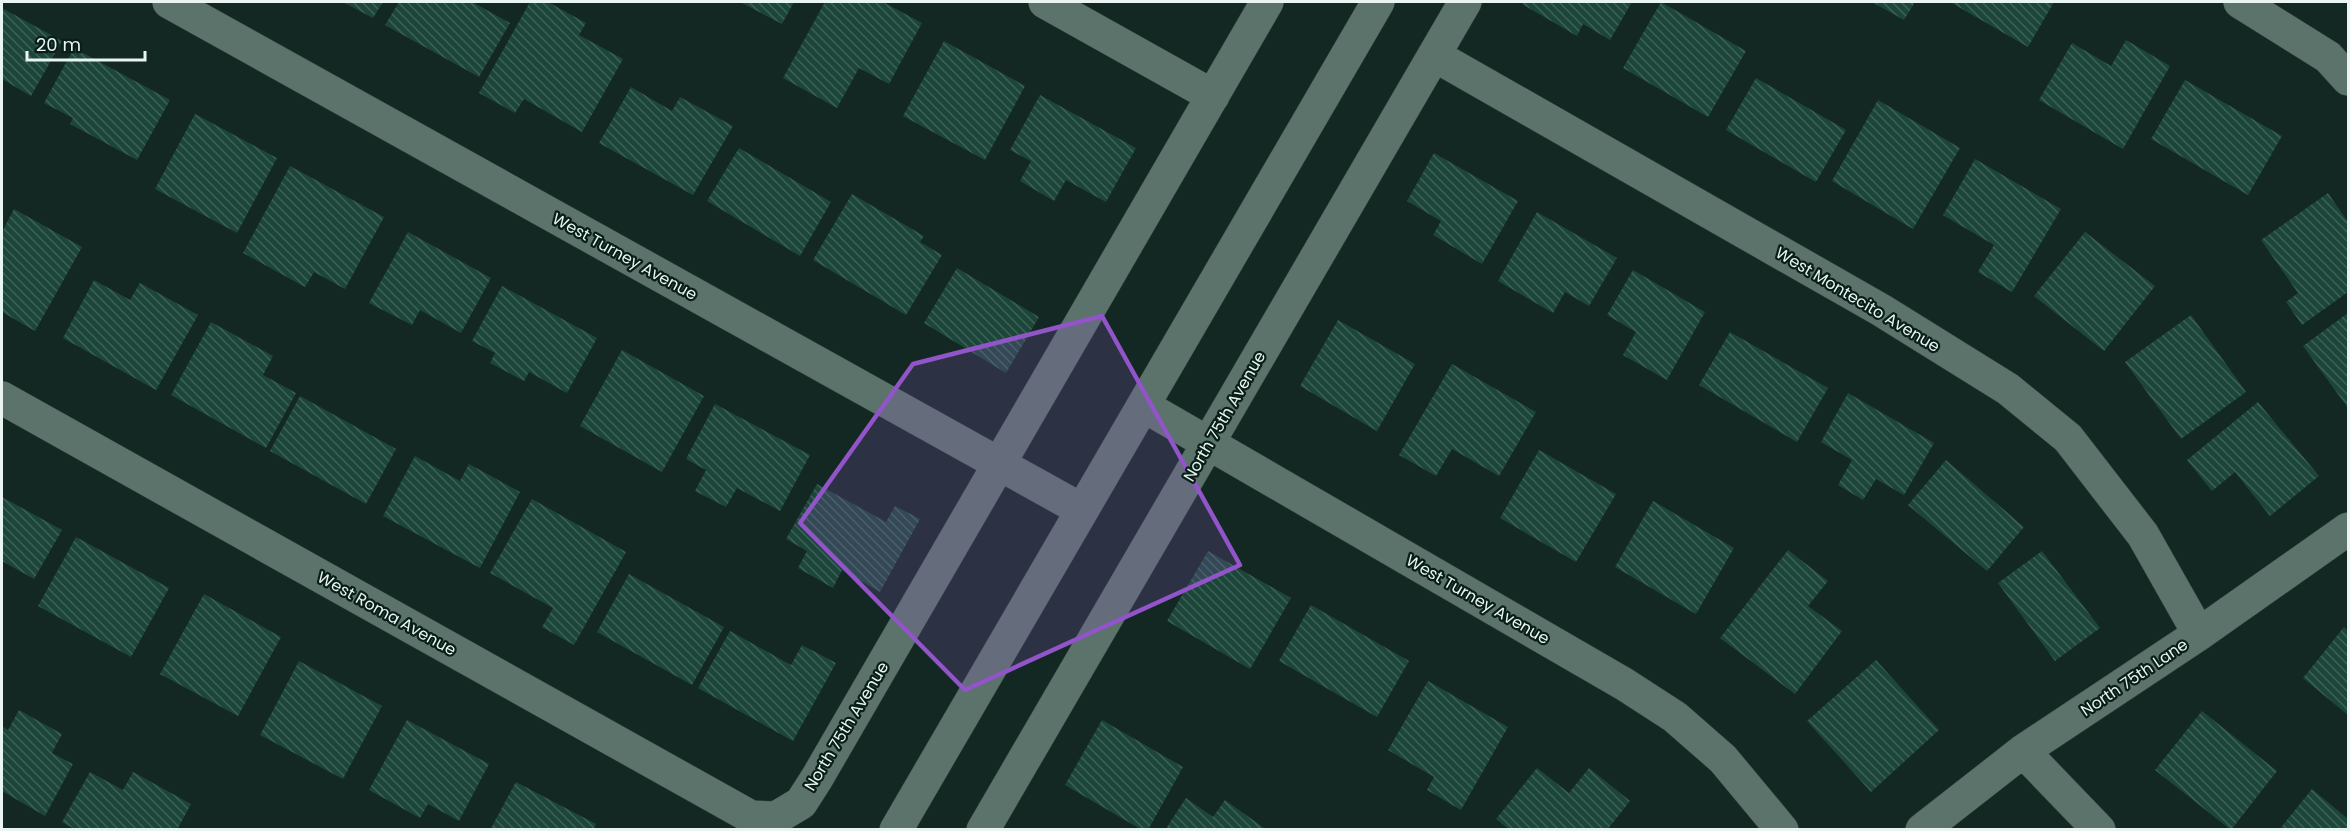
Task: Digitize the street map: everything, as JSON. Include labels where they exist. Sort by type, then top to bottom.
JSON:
[{"type":"street","name":"West Turney Avenue","points":[[169,2],[1082,510]]},
{"type":"street","points":[[1045,2],[1213,96]]},
{"type":"street","name":"North 75th Avenue","points":[[776,818],[801,803],[818,778],[1267,2]]},
{"type":"street","points":[[896,830],[1378,2]]},
{"type":"street","name":"North 75th Avenue","points":[[983,830],[1465,2]]},
{"type":"street","points":[[2240,2],[2328,57],[2349,79]]},
{"type":"street","name":"West Montecito Avenue","points":[[1434,55],[1881,310],[2007,389],[2068,438],[2143,535],[2199,634]]},
{"type":"street","name":"West Roma Avenue","points":[[2,398],[751,817],[776,818]]},
{"type":"street","name":"West Turney Avenue","points":[[1144,406],[1624,684],[1676,717],[1723,759],[1782,830]]},
{"type":"street","name":"North 75th Lane","points":[[1922,830],[2023,751],[2199,634],[2349,530]]},
{"type":"street","points":[[2023,751],[2099,830]]},
{"type":"highlighted area","points":[[1102,316],[1240,565],[965,690],[800,523],[913,364]]},
{"type":"building","points":[[343,2],[383,2],[373,18]]},
{"type":"building","points":[[399,2],[472,2],[510,23],[479,77],[385,25]]},
{"type":"building","points":[[530,2],[548,2],[586,23],[579,35],[623,59],[582,132],[524,99],[515,113],[479,93]]},
{"type":"building","points":[[740,2],[794,2],[782,24]]},
{"type":"building","points":[[825,2],[883,2],[922,23],[889,84],[859,68],[837,108],[783,78]]},
{"type":"building","points":[[1524,2],[1632,2],[1610,40],[1583,24],[1577,36],[1522,4]]},
{"type":"building","points":[[1661,2],[1746,51],[1708,117],[1623,68]]},
{"type":"building","points":[[1872,2],[1915,2],[1904,20]]},
{"type":"building","points":[[1950,2],[2054,2],[2028,47]]},
{"type":"building","points":[[2,8],[62,41],[31,96],[2,79]]},
{"type":"building","points":[[2126,40],[2170,66],[2123,149],[2039,100],[2072,43],[2111,66]]},
{"type":"building","points":[[944,41],[1025,86],[985,160],[903,116]]},
{"type":"building","points":[[74,48],[170,100],[137,160],[70,124],[73,118],[44,103]]},
{"type":"building","points":[[1756,78],[1846,130],[1816,182],[1726,130]]},
{"type":"building","points":[[2185,80],[2282,136],[2248,195],[2151,139]]},
{"type":"building","points":[[631,87],[672,111],[680,97],[733,126],[693,195],[599,143]]},
{"type":"building","points":[[1040,95],[1136,148],[1106,202],[1066,180],[1054,201],[1020,181],[1031,161],[1010,150]]},
{"type":"building","points":[[1878,100],[1960,148],[1913,229],[1832,181]]},
{"type":"building","points":[[195,114],[277,158],[237,233],[155,189]]},
{"type":"building","points":[[739,148],[831,202],[800,256],[707,201]]},
{"type":"building","points":[[1434,153],[1518,201],[1482,264],[1433,235],[1441,221],[1407,201]]},
{"type":"building","points":[[1975,159],[2061,209],[2012,292],[1978,272],[1994,245],[1943,215]]},
{"type":"building","points":[[290,166],[384,217],[345,289],[314,272],[305,287],[243,253]]},
{"type":"building","points":[[2328,193],[2348,222],[2348,292],[2302,325],[2286,302],[2298,293],[2261,240]]},
{"type":"building","points":[[852,194],[924,236],[920,242],[942,255],[906,315],[813,260]]},
{"type":"building","points":[[14,209],[82,247],[35,331],[2,312],[2,229]]},
{"type":"building","points":[[1537,212],[1617,258],[1589,306],[1565,292],[1553,313],[1498,281]]},
{"type":"building","points":[[408,232],[491,278],[461,333],[420,310],[412,325],[369,303]]},
{"type":"building","points":[[2085,232],[2155,286],[2104,351],[2034,296]]},
{"type":"building","points":[[957,268],[1039,317],[1006,373],[924,323]]},
{"type":"building","points":[[1633,270],[1705,312],[1667,380],[1623,355],[1636,332],[1607,315]]},
{"type":"building","points":[[94,280],[130,300],[140,283],[198,315],[156,390],[63,338]]},
{"type":"building","points":[[502,286],[597,338],[567,393],[529,372],[524,381],[490,363],[495,353],[472,341]]},
{"type":"building","points":[[2348,313],[2348,408],[2303,346]]},
{"type":"building","points":[[2191,315],[2246,392],[2181,439],[2125,362]]},
{"type":"building","points":[[1338,320],[1415,364],[1377,431],[1300,386]]},
{"type":"building","points":[[211,322],[273,356],[263,375],[296,393],[266,448],[171,395]]},
{"type":"building","points":[[1730,332],[1828,388],[1797,442],[1699,385]]},
{"type":"building","points":[[622,350],[704,396],[662,472],[580,426]]},
{"type":"building","points":[[1452,364],[1536,412],[1499,476],[1452,449],[1436,476],[1399,455]]},
{"type":"building","points":[[1848,393],[1934,443],[1904,495],[1876,479],[1863,500],[1838,485],[1852,460],[1821,442]]},
{"type":"building","points":[[300,396],[396,449],[366,504],[270,451]]},
{"type":"building","points":[[2258,402],[2319,476],[2270,516],[2235,472],[2212,491],[2187,460]]},
{"type":"building","points":[[715,404],[810,455],[780,511],[737,488],[726,507],[695,491],[706,470],[686,459]]},
{"type":"building","points":[[1539,450],[1616,494],[1576,562],[1500,518]]},
{"type":"building","points":[[415,456],[460,481],[469,464],[520,492],[480,568],[383,516]]},
{"type":"building","points":[[1946,460],[2024,527],[1987,571],[1908,505]]},
{"type":"building","points":[[817,484],[886,522],[895,506],[920,519],[880,592],[842,570],[833,588],[798,568],[807,551],[786,539]]},
{"type":"building","points":[[2,497],[62,530],[34,579],[2,561]]},
{"type":"building","points":[[532,499],[626,552],[574,645],[542,627],[553,608],[490,573]]},
{"type":"building","points":[[1653,501],[1734,548],[1696,614],[1615,567]]},
{"type":"building","points":[[76,537],[169,588],[131,657],[38,606]]},
{"type":"building","points":[[1788,550],[1828,581],[1808,606],[1842,631],[1795,694],[1720,638]]},
{"type":"building","points":[[1208,551],[1291,598],[1250,669],[1167,621]]},
{"type":"building","points":[[2042,551],[2100,628],[2055,661],[1998,583]]},
{"type":"building","points":[[629,574],[724,627],[692,685],[597,632]]},
{"type":"building","points":[[204,594],[281,637],[238,716],[160,674]]},
{"type":"building","points":[[1311,605],[1409,661],[1377,717],[1279,661]]},
{"type":"building","points":[[2344,627],[2348,631],[2348,715],[2303,678]]},
{"type":"building","points":[[730,631],[791,665],[802,645],[836,663],[793,741],[698,688]]},
{"type":"building","points":[[1876,660],[1939,730],[1871,792],[1807,721]]},
{"type":"building","points":[[299,661],[382,706],[343,779],[260,735]]},
{"type":"building","points":[[1428,681],[1508,727],[1461,810],[1427,790],[1434,777],[1388,750]]},
{"type":"building","points":[[19,710],[62,734],[52,753],[73,764],[45,816],[2,791],[2,726],[8,730]]},
{"type":"building","points":[[2202,711],[2277,771],[2231,830],[2155,770]]},
{"type":"building","points":[[407,720],[489,764],[459,821],[428,804],[420,818],[369,790]]},
{"type":"building","points":[[1102,720],[1183,767],[1148,830],[1142,830],[1065,785]]},
{"type":"building","points":[[1537,768],[1569,793],[1589,768],[1630,801],[1607,830],[1510,830],[1496,819]]},
{"type":"building","points":[[90,772],[123,790],[133,772],[191,804],[177,830],[76,830],[62,822]]},
{"type":"building","points":[[516,782],[596,824],[593,830],[490,830]]},
{"type":"building","points":[[2312,789],[2348,819],[2348,830],[2279,830]]},
{"type":"building","points":[[1186,798],[1213,817],[1225,800],[1267,830],[1165,830]]}]
